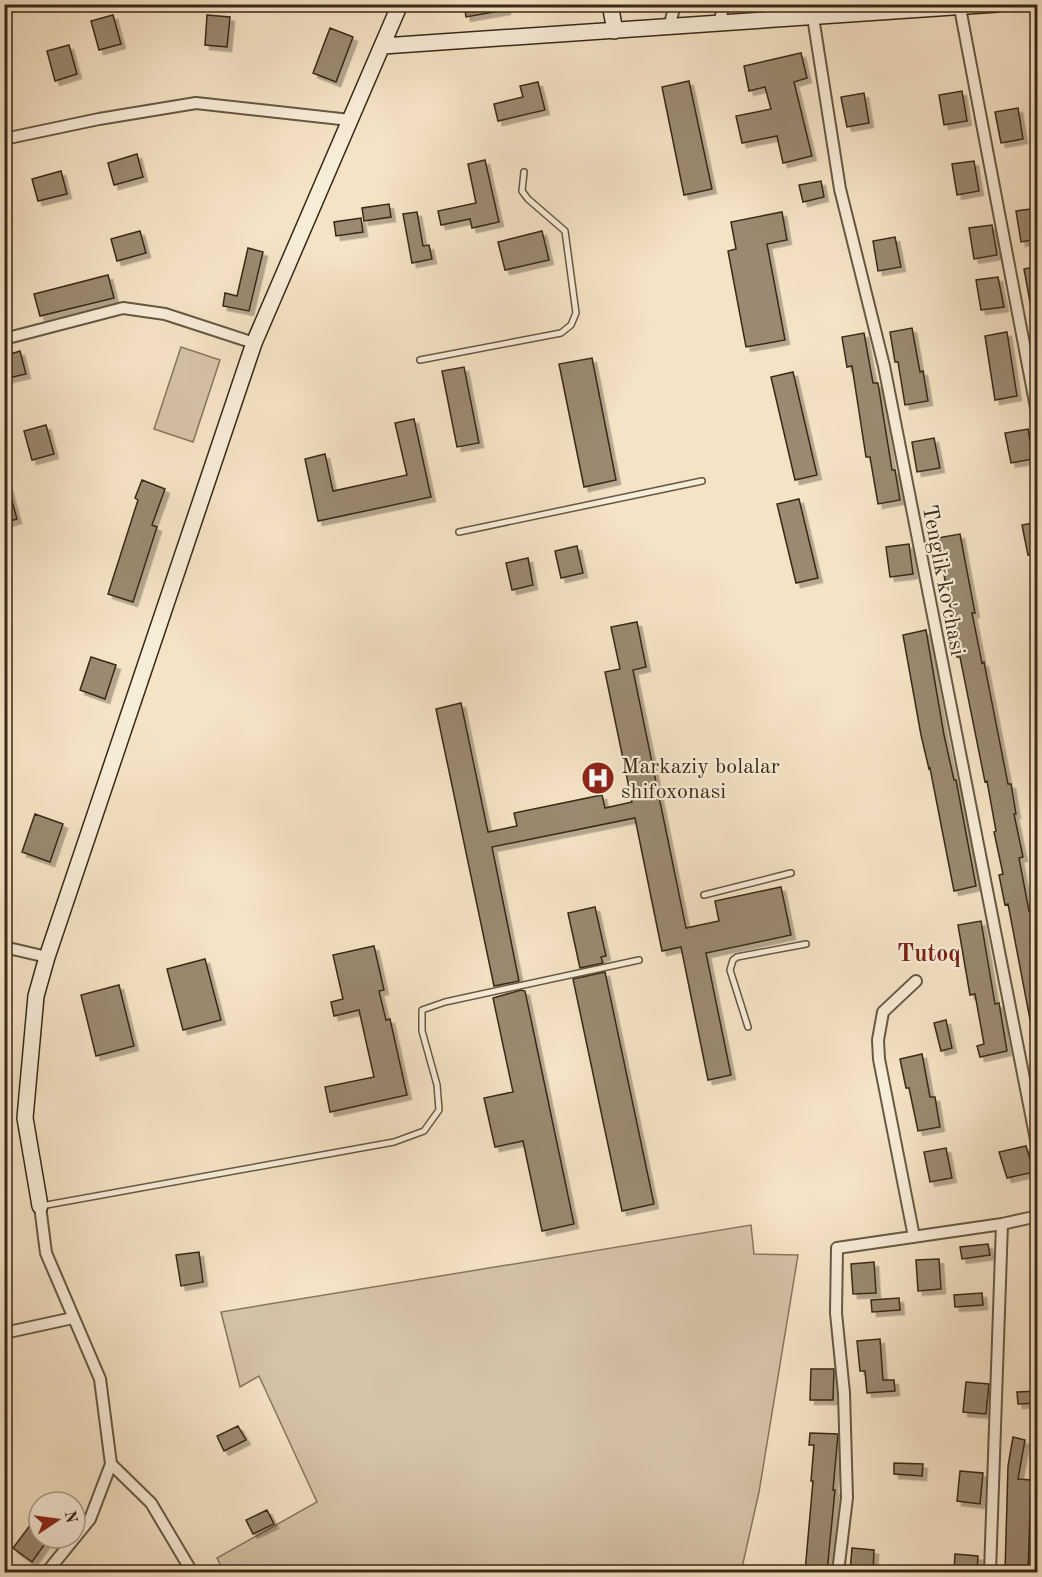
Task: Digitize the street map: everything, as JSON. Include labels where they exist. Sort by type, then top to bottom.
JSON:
[{"type":"street","points":[[47,1572],[90,1519],[111,1464],[100,1379],[46,1253],[25,1118],[36,996],[47,957],[254,343],[400,4]]},
{"type":"street","points":[[610,4],[615,31]]},
{"type":"street","points":[[669,28],[675,4]]},
{"type":"street","points":[[719,24],[724,4]]},
{"type":"street","points":[[383,46],[669,28],[813,17],[887,8],[960,8],[997,4]]},
{"type":"street","points":[[960,8],[1038,418]]},
{"type":"street","name":"Tenglik ko'chasi","points":[[813,17],[840,189],[884,366],[1038,1150]]},
{"type":"street","points":[[4,139],[99,119],[196,103],[350,120]]},
{"type":"street","points":[[4,339],[123,308],[165,315],[254,343]]},
{"type":"street","points":[[4,947],[47,957]]},
{"type":"street","points":[[914,1237],[879,1059],[878,1040],[883,1012],[916,981]]},
{"type":"street","points":[[838,1572],[847,1498],[844,1392],[836,1313],[837,1248],[1002,1224],[1038,1216]]},
{"type":"street","points":[[990,1572],[1002,1224]]},
{"type":"street","points":[[4,1333],[73,1318]]},
{"type":"street","points":[[111,1464],[151,1503],[192,1572]]},
{"type":"lane","points":[[420,360],[561,333],[571,325],[576,313],[565,231],[522,191],[524,172]]},
{"type":"lane","points":[[459,532],[702,481]]},
{"type":"lane","points":[[704,895],[791,873]]},
{"type":"lane","points":[[748,1027],[730,970],[733,960],[737,957],[806,944]]},
{"type":"lane","points":[[40,1206],[394,1143],[424,1131],[439,1110],[437,1085],[422,1031],[422,1011],[445,1002],[639,960]]},
{"type":"shaded area","points":[[181,347],[220,360],[193,442],[154,429]]},
{"type":"shaded area","points":[[751,1225],[754,1254],[798,1255],[759,1492],[741,1572],[224,1572],[217,1558],[317,1502],[259,1376],[240,1387],[221,1312]]},
{"type":"building","points":[[464,4],[505,4],[506,10],[466,17]]},
{"type":"building","points":[[113,15],[121,44],[99,50],[91,21]]},
{"type":"building","points":[[207,15],[230,17],[227,47],[205,45]]},
{"type":"building","points":[[330,28],[353,37],[336,82],[313,73]]},
{"type":"building","points":[[69,45],[77,74],[55,81],[47,51]]},
{"type":"building","points":[[801,53],[807,78],[794,82],[812,156],[783,163],[777,136],[742,143],[736,116],[771,109],[765,87],[749,91],[744,66]]},
{"type":"building","points":[[689,81],[712,189],[684,195],[662,87]]},
{"type":"building","points":[[538,82],[545,110],[498,121],[494,104],[523,97],[520,86]]},
{"type":"building","points":[[962,91],[967,121],[944,125],[939,95]]},
{"type":"building","points":[[864,93],[869,123],[847,127],[841,97]]},
{"type":"building","points":[[1018,108],[1023,139],[1001,143],[995,112]]},
{"type":"building","points":[[137,154],[143,177],[114,185],[108,163]]},
{"type":"building","points":[[485,160],[499,222],[472,228],[470,219],[441,225],[438,211],[476,203],[468,164]]},
{"type":"building","points":[[974,161],[979,191],[957,195],[952,164]]},
{"type":"building","points":[[61,171],[67,194],[38,201],[32,179]]},
{"type":"building","points":[[821,181],[824,197],[803,202],[799,185]]},
{"type":"building","points":[[389,204],[391,217],[364,221],[362,208]]},
{"type":"building","points":[[1038,208],[1038,239],[1021,242],[1016,211]]},
{"type":"building","points":[[417,212],[423,246],[429,245],[432,259],[412,263],[403,214]]},
{"type":"building","points":[[782,212],[787,240],[767,244],[785,340],[746,347],[728,251],[736,249],[731,222]]},
{"type":"building","points":[[361,218],[363,232],[336,236],[334,222]]},
{"type":"building","points":[[992,225],[997,255],[974,259],[969,228]]},
{"type":"building","points":[[140,231],[146,253],[117,261],[111,239]]},
{"type":"building","points":[[542,231],[549,260],[505,270],[498,242]]},
{"type":"building","points":[[895,237],[901,267],[878,271],[873,241]]},
{"type":"building","points":[[248,248],[263,252],[249,311],[223,306],[225,293],[237,296]]},
{"type":"building","points":[[1038,266],[1038,313],[1032,313],[1024,269]]},
{"type":"building","points":[[108,275],[114,298],[40,316],[34,294]]},
{"type":"building","points":[[998,277],[1004,307],[981,310],[976,280]]},
{"type":"building","points":[[912,328],[928,401],[905,405],[890,332]]},
{"type":"building","points":[[1007,332],[1017,396],[995,400],[985,336]]},
{"type":"building","points":[[864,333],[873,383],[878,383],[892,470],[895,470],[900,500],[878,504],[870,457],[866,457],[852,366],[847,367],[842,337]]},
{"type":"building","points":[[20,351],[26,374],[4,379],[4,356]]},
{"type":"building","points":[[592,358],[616,480],[584,487],[559,364]]},
{"type":"building","points":[[464,367],[479,443],[457,447],[442,371]]},
{"type":"building","points":[[793,372],[817,475],[795,480],[771,377]]},
{"type":"building","points":[[414,419],[431,497],[318,521],[305,459],[325,454],[333,491],[407,475],[395,423]]},
{"type":"building","points":[[46,425],[54,454],[32,460],[24,431]]},
{"type":"building","points":[[1028,429],[1033,459],[1011,463],[1005,433]]},
{"type":"building","points":[[934,438],[940,468],[917,472],[912,442]]},
{"type":"building","points":[[142,480],[165,489],[152,525],[157,527],[133,602],[108,594],[138,500],[135,498]]},
{"type":"building","points":[[8,486],[17,519],[4,523],[4,487]]},
{"type":"building","points":[[799,499],[818,578],[796,583],[777,504]]},
{"type":"building","points":[[1038,522],[1038,553],[1028,555],[1022,525]]},
{"type":"building","points":[[960,534],[982,663],[984,662],[1008,784],[1011,784],[1016,814],[1014,814],[1023,857],[1019,858],[1029,911],[1032,910],[1038,939],[1038,1029],[1032,1030],[1008,904],[1005,905],[999,875],[1003,874],[987,781],[985,782],[960,657],[957,657],[952,627],[954,627],[937,538]]},
{"type":"building","points":[[909,544],[913,574],[890,577],[886,547]]},
{"type":"building","points":[[577,546],[583,573],[561,578],[555,551]]},
{"type":"building","points":[[528,558],[533,585],[512,590],[506,563]]},
{"type":"building","points":[[637,622],[646,667],[633,670],[686,928],[719,921],[715,901],[781,887],[791,935],[706,953],[731,1075],[708,1080],[681,947],[662,951],[635,818],[492,847],[519,981],[494,986],[436,709],[461,703],[488,832],[517,826],[514,813],[602,795],[605,808],[632,802],[605,672],[620,669],[611,627]]},
{"type":"building","points":[[926,630],[944,735],[954,780],[956,780],[976,886],[954,891],[930,768],[921,735],[903,635]]},
{"type":"building","points":[[91,657],[116,665],[105,699],[80,690]]},
{"type":"building","points":[[35,814],[63,824],[50,862],[22,852]]},
{"type":"building","points":[[595,907],[606,956],[601,957],[603,963],[580,968],[568,913]]},
{"type":"building","points":[[981,921],[995,1004],[999,1003],[1007,1051],[980,1057],[977,1046],[984,1044],[975,994],[970,995],[958,925]]},
{"type":"building","points":[[374,946],[384,990],[379,991],[386,1020],[390,1019],[407,1095],[330,1112],[325,1087],[374,1077],[359,1010],[334,1016],[331,1002],[343,999],[333,955]]},
{"type":"building","points":[[205,959],[221,1020],[183,1030],[167,969]]},
{"type":"building","points":[[605,972],[654,1204],[622,1211],[573,979]]},
{"type":"building","points":[[119,985],[134,1046],[96,1056],[81,995]]},
{"type":"building","points":[[521,990],[525,991],[574,1224],[542,1231],[523,1141],[495,1147],[484,1098],[513,1092],[493,998]]},
{"type":"building","points":[[946,1020],[952,1048],[941,1051],[934,1023]]},
{"type":"building","points":[[922,1054],[930,1097],[935,1097],[940,1127],[918,1131],[900,1059]]},
{"type":"building","points":[[1026,1146],[1034,1172],[1007,1178],[999,1152]]},
{"type":"building","points":[[946,1148],[952,1178],[930,1182],[924,1152]]},
{"type":"building","points":[[988,1244],[990,1255],[962,1259],[960,1247]]},
{"type":"building","points":[[199,1252],[203,1282],[181,1286],[176,1255]]},
{"type":"building","points":[[939,1259],[941,1289],[918,1291],[916,1260]]},
{"type":"building","points":[[874,1262],[876,1293],[853,1294],[851,1264]]},
{"type":"building","points":[[982,1293],[983,1305],[955,1307],[954,1295]]},
{"type":"building","points":[[899,1298],[900,1310],[872,1312],[871,1300]]},
{"type":"building","points":[[880,1339],[883,1380],[894,1380],[895,1391],[867,1393],[865,1371],[860,1371],[857,1341]]},
{"type":"building","points":[[811,1369],[834,1369],[833,1400],[810,1400]]},
{"type":"building","points":[[966,1382],[989,1384],[986,1414],[963,1412]]},
{"type":"building","points":[[1038,1391],[1038,1403],[1018,1404],[1017,1392]]},
{"type":"building","points":[[238,1426],[246,1440],[224,1451],[217,1436]]},
{"type":"building","points":[[810,1433],[838,1434],[827,1572],[805,1572],[813,1481],[811,1481],[814,1445],[809,1445]]},
{"type":"building","points":[[1013,1437],[1025,1440],[1018,1479],[1031,1480],[1028,1572],[1005,1572],[1008,1466]]},
{"type":"building","points":[[894,1463],[923,1464],[922,1476],[894,1474]]},
{"type":"building","points":[[960,1471],[983,1473],[980,1504],[957,1501]]},
{"type":"building","points":[[267,1510],[274,1524],[253,1534],[246,1520]]},
{"type":"building","points":[[27,1529],[27,1550],[40,1550],[32,1562],[13,1548]]},
{"type":"building","points":[[852,1548],[874,1550],[873,1572],[850,1572]]},
{"type":"building","points":[[955,1554],[978,1556],[977,1572],[954,1572]]},
{"type":"place","name":"Markaziy bolalar shifoxonasi","points":[[598,778]]},
{"type":"district","name":"Tutoq","points":[[929,953]]}]
